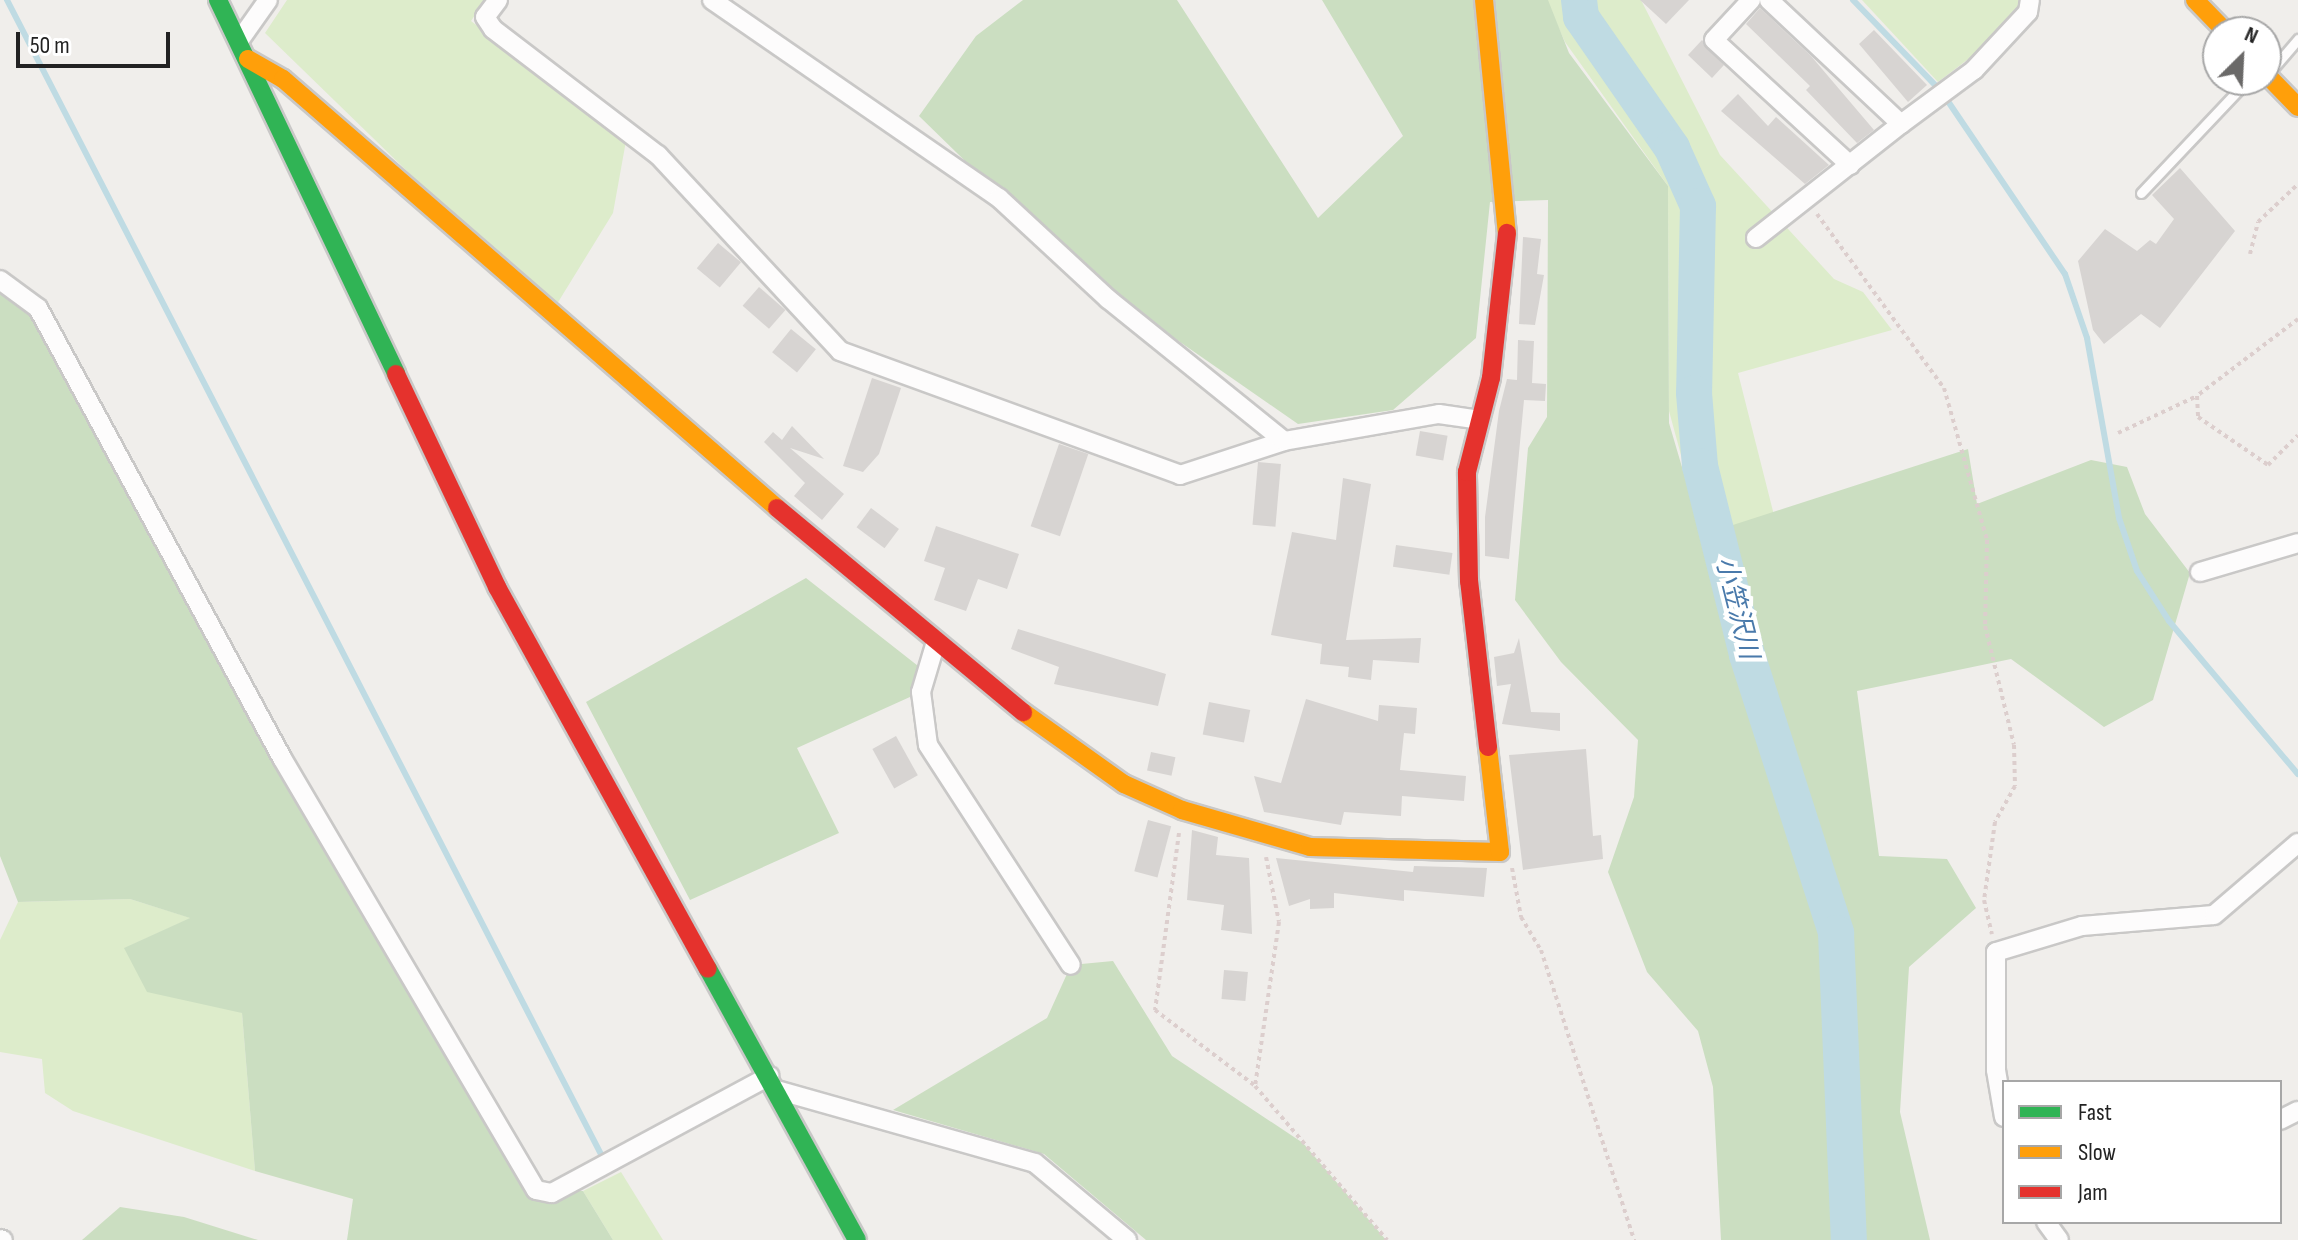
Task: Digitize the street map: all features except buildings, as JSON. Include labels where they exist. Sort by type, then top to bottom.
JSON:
[{"type":"street","points":[[218,0],[497,587],[857,1240]]},
{"type":"street","points":[[239,41],[268,0]]},
{"type":"street","points":[[498,0],[485,17],[493,29],[658,155],[840,351],[1180,475],[1284,441],[1439,414],[1480,420]]},
{"type":"street","points":[[712,0],[999,198],[1108,299],[1284,441]]},
{"type":"street","points":[[248,59],[283,79],[935,645],[1055,740],[1182,810],[1262,835],[1310,847],[1500,852],[1469,581],[1467,472],[1480,420],[1507,234],[1484,0]]},
{"type":"street","points":[[1751,0],[1714,40],[1850,165]]},
{"type":"street","points":[[1769,0],[1901,124]]},
{"type":"street","points":[[1756,238],[1974,70],[2028,12],[2030,0]]},
{"type":"street","points":[[2195,0],[2210,16]]},
{"type":"street","points":[[2282,90],[2298,107]]},
{"type":"street","points":[[0,280],[38,308],[282,758],[536,1190],[552,1193],[773,1083],[1035,1163],[1127,1240]]},
{"type":"street","points":[[2200,572],[2298,543]]},
{"type":"street","points":[[935,645],[921,692],[928,745],[1071,965]]},
{"type":"street","points":[[2002,1105],[1996,1070],[1996,952],[2082,926],[2214,915],[2298,843]]},
{"type":"lane","points":[[2282,57],[2298,39]]},
{"type":"lane","points":[[2141,193],[2233,96]]},
{"type":"path","points":[[2250,254],[2258,222],[2298,184]]},
{"type":"path","points":[[1807,199],[1859,281],[1891,309],[1944,388],[1987,540],[1985,626],[2014,745],[2015,786],[1995,822],[1984,900],[1996,952]]},
{"type":"path","points":[[2118,433],[2197,396],[2298,319]]},
{"type":"path","points":[[2197,396],[2198,417],[2268,465],[2298,435]]},
{"type":"path","points":[[1182,810],[1155,1010],[1255,1086],[1387,1240]]},
{"type":"path","points":[[1255,1086],[1279,922],[1262,835]]},
{"type":"path","points":[[1500,852],[1514,870],[1521,917],[1541,950],[1634,1240]]},
{"type":"green space","points":[[287,0],[485,0],[471,21],[626,141],[613,213],[552,312],[265,33]]},
{"type":"green space","points":[[1023,0],[1177,0],[1318,218],[1403,136],[1322,0],[1548,0],[1569,53],[1668,186],[1669,423],[1702,535],[1968,449],[1977,504],[2091,460],[2127,467],[2145,514],[2190,573],[2153,700],[2104,727],[2011,659],[1857,691],[1879,856],[1947,859],[1976,908],[1909,967],[1900,1112],[1930,1240],[1721,1240],[1713,1087],[1698,1031],[1647,972],[1608,872],[1634,797],[1638,740],[1561,662],[1515,600],[1528,448],[1547,417],[1548,200],[1490,202],[1476,338],[1393,410],[1298,424],[1078,271],[919,116],[976,36]]},
{"type":"green space","points":[[1546,0],[1641,0],[1720,155],[1834,279],[1863,292],[1892,330],[1738,373],[1815,677],[1876,1171],[1669,411],[1668,186],[1565,42]]},
{"type":"green space","points":[[1862,0],[2022,0],[2020,20],[1938,82]]},
{"type":"green space","points":[[0,285],[38,308],[243,686],[536,1190],[583,1191],[613,1240],[347,1240],[353,1199],[255,1171],[242,1013],[147,992],[124,948],[190,918],[130,899],[18,902],[0,856]]},
{"type":"green space","points":[[806,578],[927,673],[921,692],[797,748],[839,833],[690,900],[586,702]]},
{"type":"green space","points":[[130,899],[191,918],[125,948],[242,1013],[255,1171],[73,1111],[45,1093],[42,1059],[0,1052],[0,940],[18,902]]},
{"type":"green space","points":[[1113,961],[1172,1056],[1303,1143],[1386,1240],[1146,1240],[1044,1154],[893,1110],[1047,1018],[1071,965]]},
{"type":"green space","points":[[621,1172],[663,1240],[613,1240],[583,1191]]},
{"type":"green space","points":[[120,1207],[184,1217],[258,1240],[82,1240]]},
{"type":"waterway","points":[[7,0],[603,1158]]},
{"type":"waterway","name":"小笠沢川","points":[[1579,0],[1581,17],[1672,148],[1698,206],[1694,393],[1700,466],[1747,655],[1836,933],[1849,1240]]},
{"type":"waterway","points":[[1853,0],[1941,91],[2065,274],[2087,338],[2119,518],[2137,571],[2169,621],[2298,774]]},
{"type":"traffic: fast","points":[[218,0],[396,374]]},
{"type":"traffic: fast","points":[[708,969],[857,1240]]},
{"type":"traffic: slow","points":[[1484,0],[1507,233]]},
{"type":"traffic: slow","points":[[2195,0],[2210,16]]},
{"type":"traffic: slow","points":[[248,59],[283,79],[777,508]]},
{"type":"traffic: slow","points":[[2282,90],[2298,107]]},
{"type":"traffic: slow","points":[[1023,712],[1124,784],[1182,810],[1310,847],[1500,852],[1488,747]]},
{"type":"traffic: jam","points":[[1488,747],[1469,581],[1467,472],[1491,378],[1507,233]]},
{"type":"traffic: jam","points":[[396,374],[497,587],[708,969]]},
{"type":"traffic: jam","points":[[777,508],[1023,712]]}]
